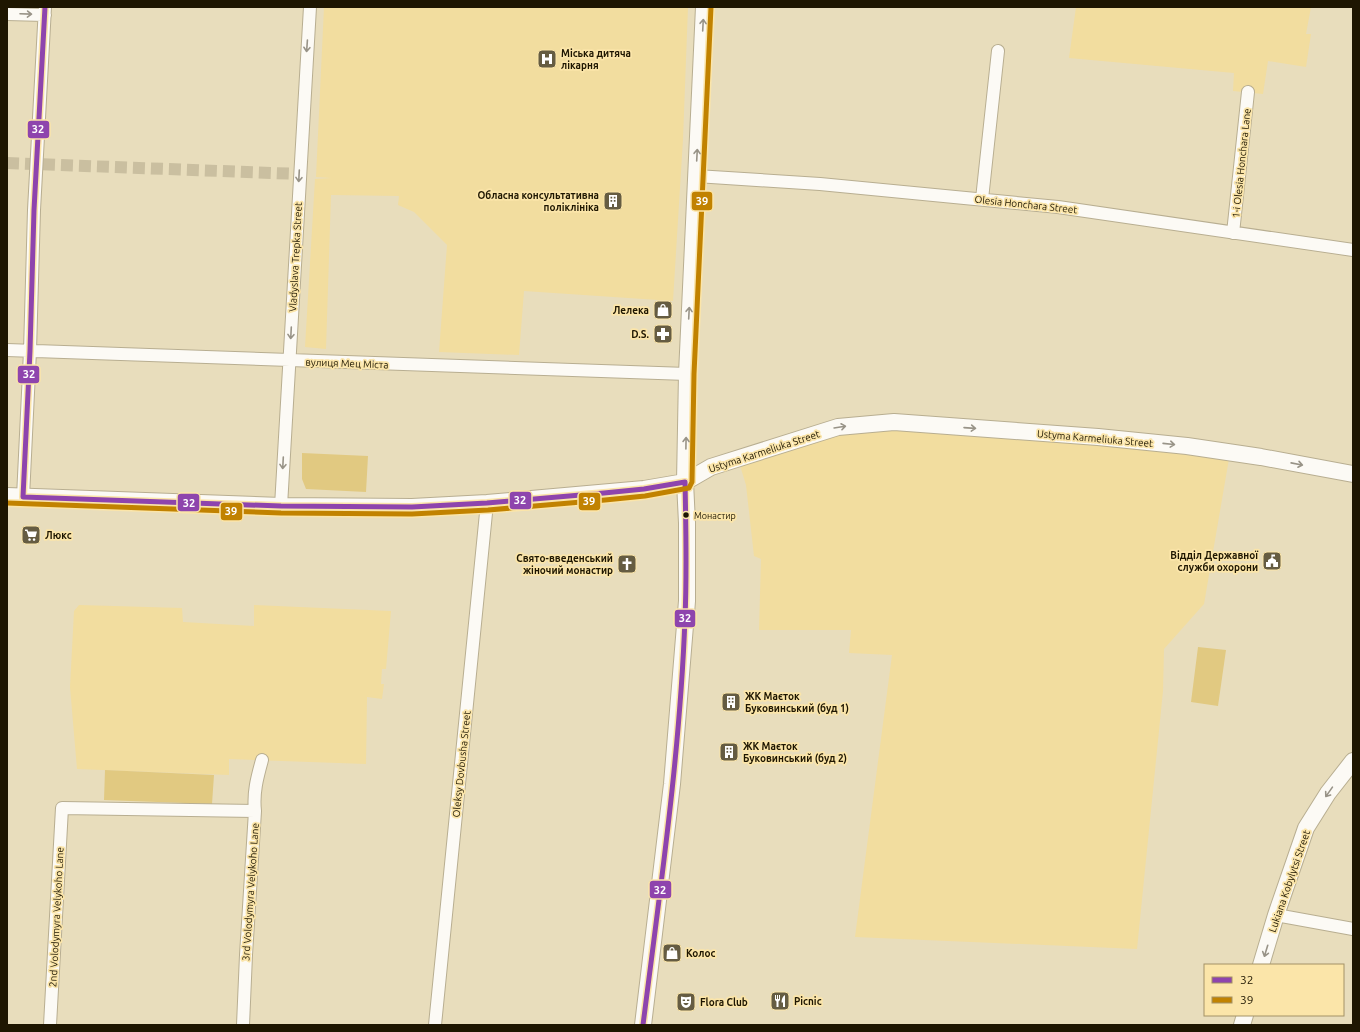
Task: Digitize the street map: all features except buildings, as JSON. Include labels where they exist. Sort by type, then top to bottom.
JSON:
[{"type":"street","name":"Vladyslava Trepka Street","points":[[281,506],[310,7]]},
{"type":"street","points":[[643,1025],[672,784],[687,601],[687,523],[685,482],[686,374],[704,7]]},
{"type":"street","points":[[7,14],[45,11],[34,210],[30,351],[15,497]]},
{"type":"street","points":[[982,198],[998,50]]},
{"type":"street","name":"1-i Olesia Honchara Lane","points":[[1233,233],[1248,92]]},
{"type":"street","name":"Olesia Honchara Street","points":[[696,176],[828,185],[1058,206],[1353,250]]},
{"type":"street","name":"вулиця Мец Міста","points":[[7,350],[686,374]]},
{"type":"street","name":"Ustyma Karmeliuka Street","points":[[15,497],[281,506],[412,507],[487,503],[644,489],[685,482],[711,467],[838,427],[894,422],[1098,437],[1187,446],[1261,457],[1353,474]]},
{"type":"street","name":"Oleksy Dovbusha Street","points":[[435,1025],[487,503]]},
{"type":"street","name":"3rd Volodymyra Velykoho Lane","points":[[243,1025],[255,811],[254,798],[256,779],[262,760]]},
{"type":"street","name":"Lukiana Kobylytsi Street","points":[[1261,964],[1276,915],[1306,828],[1328,793],[1353,761]]},
{"type":"street","name":"2nd Volodymyra Velykoho Lane","points":[[50,1025],[62,808],[255,811]]},
{"type":"street","points":[[1276,915],[1353,929]]},
{"type":"shaded area","points":[[324,7],[688,7],[683,139],[673,301],[524,291],[519,355],[439,352],[447,245],[414,212],[398,205],[399,196],[331,195],[326,349],[305,347],[315,179],[331,178],[316,177]]},
{"type":"shaded area","points":[[1076,7],[1311,7],[1306,34],[1311,34],[1306,67],[1268,61],[1263,94],[1233,91],[1234,73],[1069,58]]},
{"type":"shaded area","points":[[895,423],[1230,453],[1204,604],[1164,649],[1163,691],[1137,949],[855,937],[892,655],[849,653],[851,630],[759,630],[761,559],[754,556],[746,485],[738,459],[837,429]]},
{"type":"shaded area","points":[[302,453],[368,456],[366,492],[306,489],[302,479]]},
{"type":"shaded area","points":[[79,605],[182,608],[183,622],[254,626],[254,605],[391,611],[386,669],[382,669],[381,684],[384,684],[382,699],[367,697],[366,764],[229,759],[229,775],[77,769],[70,687],[74,611]]},
{"type":"shaded area","points":[[1198,647],[1226,650],[1218,706],[1191,702]]},
{"type":"shaded area","points":[[105,770],[214,775],[212,804],[104,800]]},
{"type":"tunnel","points":[[7,163],[300,174]]},
{"type":"transit line","name":"32","points":[[23,497],[30,351],[34,210],[45,7]]},
{"type":"transit line","name":"39","points":[[7,503],[281,513],[412,514],[488,510],[605,500],[645,496],[689,488],[692,482],[694,374],[711,7]]},
{"type":"transit line","name":"32","points":[[23,497],[281,506],[412,507],[487,503],[604,493],[644,489],[685,482]]},
{"type":"transit line","name":"32","points":[[643,1025],[679,720],[686,601],[685,482]]},
{"type":"place","name":"Міська дитяча лікарня","points":[[547,59]]},
{"type":"place","name":"Обласна консультативна поліклініка","points":[[613,201]]},
{"type":"place","name":"Лелека","points":[[663,310]]},
{"type":"place","name":"D.S.","points":[[663,334]]},
{"type":"place","name":"Монастир","points":[[686,515]]},
{"type":"place","name":"Люкс","points":[[31,535]]},
{"type":"place","name":"Відділ Державної служби охорони","points":[[1272,561]]},
{"type":"place","name":"Свято-введенський жіночий монастир","points":[[627,564]]},
{"type":"place","name":"ЖК Маєток Буковинський (буд 1)","points":[[731,702]]},
{"type":"place","name":"ЖК Маєток Буковинський (буд 2)","points":[[729,752]]},
{"type":"place","name":"Колос","points":[[672,953]]},
{"type":"place","name":"Picnic","points":[[780,1001]]},
{"type":"place","name":"Flora Club","points":[[686,1002]]}]
